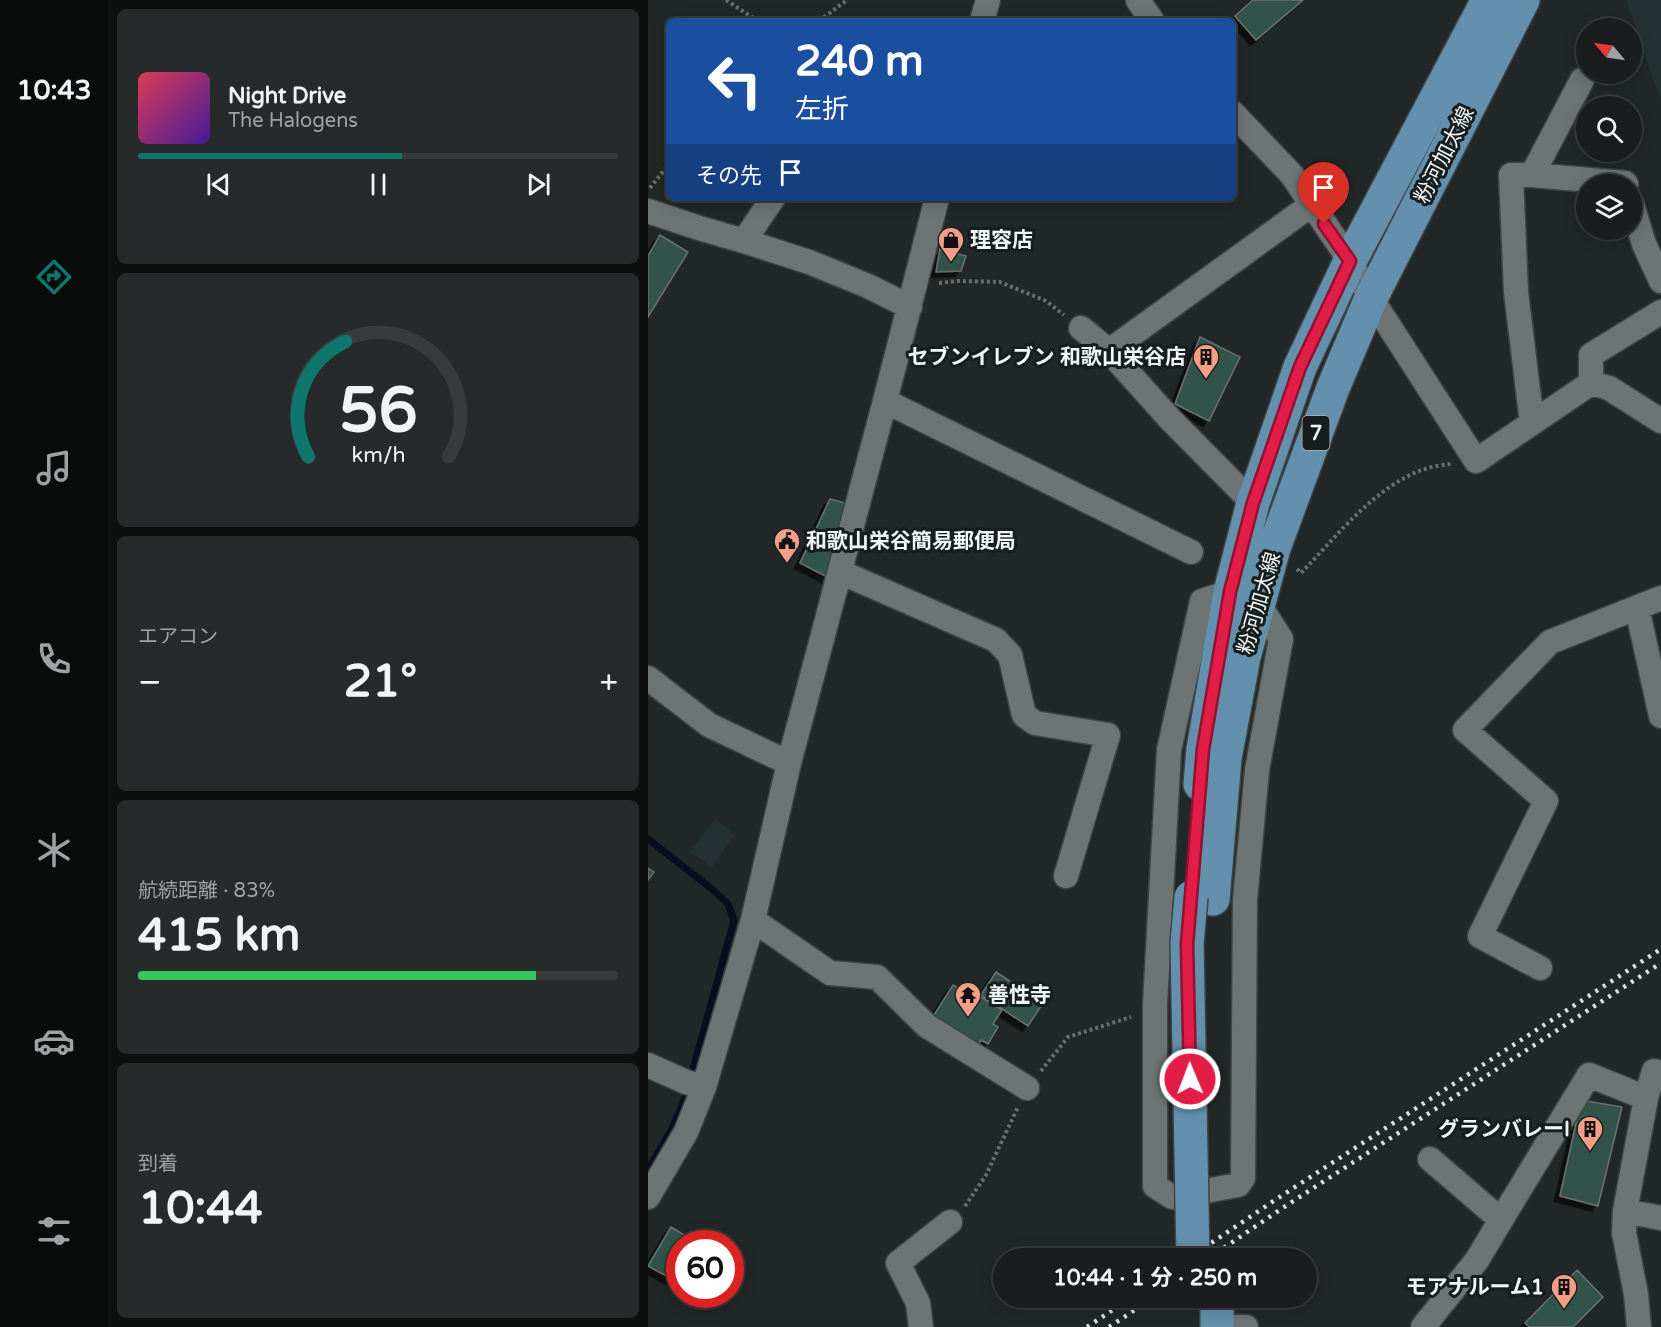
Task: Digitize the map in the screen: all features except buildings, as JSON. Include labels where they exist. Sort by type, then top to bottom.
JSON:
[{"type":"main road","name":"粉河加太線","points":[[1216,1248],[1209,942],[1202,898],[1203,749],[1244,598],[1253,503],[1300,367],[1350,261],[1488,0]]},
{"type":"main road","name":"粉河加太線","points":[[1244,598],[1274,548],[1333,388],[1371,298],[1523,0]]},
{"type":"main road","name":"粉河加太線","points":[[1193,1248],[1187,944],[1202,898]]},
{"type":"main road","points":[[1194,1308],[1194,1327]]},
{"type":"main road","points":[[1217,1308],[1217,1327]]},
{"type":"street","points":[[983,18],[988,0]]},
{"type":"street","points":[[1138,0],[1150,18]]},
{"type":"street","points":[[1532,174],[1580,84]]},
{"type":"street","points":[[1236,116],[1292,175],[1350,261],[1371,298],[1476,461],[1591,383],[1609,388],[1661,422]]},
{"type":"street","points":[[1532,423],[1516,292],[1511,175],[1532,174],[1576,178]]},
{"type":"street","points":[[744,241],[771,201]]},
{"type":"street","points":[[648,1197],[686,1132],[696,1085],[753,921],[789,763],[936,201]]},
{"type":"street","points":[[1109,351],[1311,205]]},
{"type":"street","points":[[648,210],[809,262],[868,286],[912,297]]},
{"type":"street","points":[[1642,238],[1661,281]]},
{"type":"street","points":[[1591,383],[1591,355],[1661,312]]},
{"type":"street","points":[[1081,328],[1109,351],[1168,417],[1253,503]]},
{"type":"street","points":[[885,401],[1191,552]]},
{"type":"street","points":[[840,572],[996,640],[1010,655],[1024,714],[1035,723],[1108,735],[1066,876]]},
{"type":"street","points":[[1540,968],[1480,936],[1546,801],[1465,730],[1550,642],[1661,597]]},
{"type":"street","points":[[1244,598],[1281,639],[1257,770],[1245,900],[1244,1178],[1238,1185],[1172,1197],[1155,1186],[1155,1004],[1169,750],[1202,601],[1244,598]]},
{"type":"street","points":[[1637,608],[1661,716]]},
{"type":"street","points":[[648,678],[710,725],[789,763]]},
{"type":"street","points":[[753,921],[830,973],[877,977],[927,1026],[1027,1088]]},
{"type":"street","points":[[648,1065],[696,1085]]},
{"type":"street","points":[[1639,1327],[1624,1233],[1625,1211],[1646,1098],[1654,1071],[1661,1073]]},
{"type":"street","points":[[1423,1327],[1477,1260],[1589,1075],[1646,1098]]},
{"type":"street","points":[[1430,1159],[1501,1220]]},
{"type":"street","points":[[1625,1211],[1661,1218]]},
{"type":"street","points":[[921,1327],[918,1303],[898,1263],[950,1222]]},
{"type":"street","points":[[1234,1327],[1246,1327]]},
{"type":"path","points":[[726,0],[753,18]]},
{"type":"path","points":[[823,18],[847,0]]},
{"type":"path","points":[[648,191],[666,168]]},
{"type":"path","points":[[912,297],[958,280],[1000,282],[1046,301],[1081,328]]},
{"type":"path","points":[[1274,548],[1301,573],[1370,502],[1391,487],[1420,470],[1476,461]]},
{"type":"path","points":[[950,1222],[968,1203],[986,1175],[1027,1088],[1068,1037],[1127,1019],[1155,1004]]},
{"type":"shaded area","points":[[1626,0],[1661,0],[1661,102],[1642,47],[1642,18],[1632,18]]},
{"type":"shaded area","points":[[715,819],[735,834],[712,867],[690,852]]},
{"type":"waterway","points":[[648,839],[728,904],[734,920],[686,1095],[673,1127],[648,1170]]},
{"type":"railway","points":[[1204,1248],[1661,949]]},
{"type":"railway","points":[[1224,1248],[1661,963]]},
{"type":"railway","points":[[1087,1327],[1116,1308]]},
{"type":"railway","points":[[1109,1327],[1138,1308]]},
{"type":"place","name":"理容店","points":[[951,263]]},
{"type":"place","name":"セブンイレブン 和歌山栄谷店","points":[[1206,380]]},
{"type":"place","name":"和歌山栄谷簡易郵便局","points":[[787,564]]},
{"type":"place","name":"善性寺","points":[[968,1018]]},
{"type":"place","name":"グランバレーI","points":[[1590,1152]]},
{"type":"place","name":"モアナルーム1","points":[[1564,1310]]},
{"type":"route","points":[[1190,1079],[1187,944],[1203,749],[1230,592],[1253,503],[1300,367],[1350,261],[1324,224]]}]
